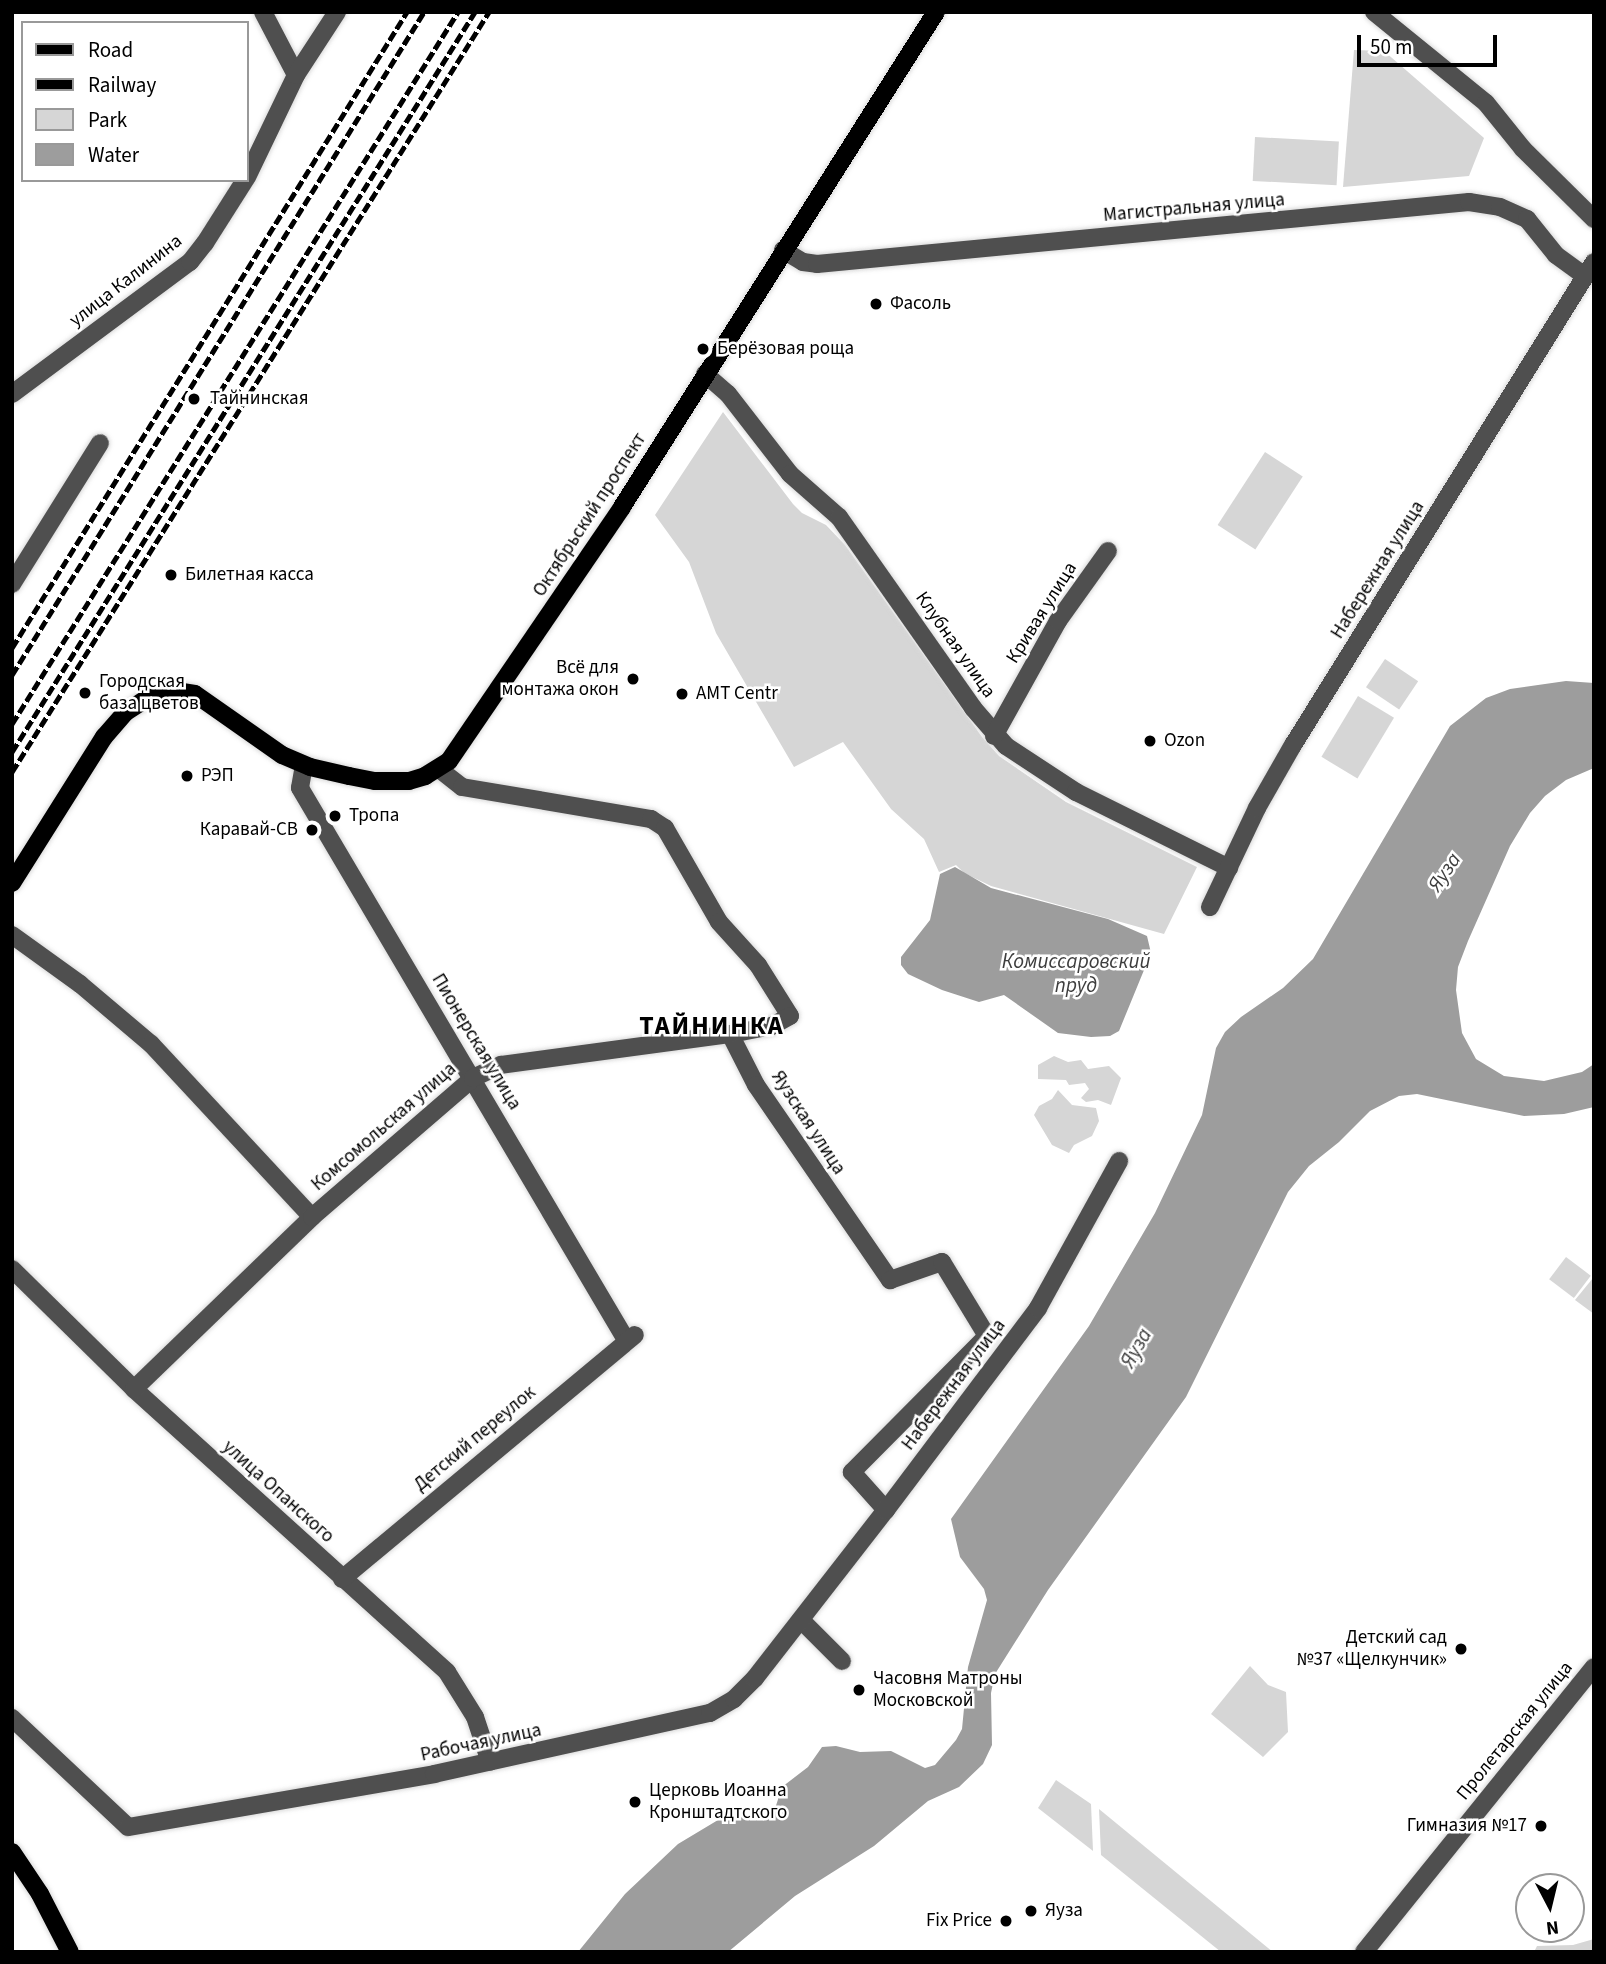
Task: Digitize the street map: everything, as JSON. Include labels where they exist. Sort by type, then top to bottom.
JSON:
[{"type":"main road","name":"Октябрьский проспект","points":[[439,769],[472,732],[622,507],[936,12]]},
{"type":"main road","points":[[12,883],[104,737],[126,712],[151,696],[176,691],[195,694],[282,755],[304,765],[349,776],[395,782],[425,776],[439,769]]},
{"type":"main road","points":[[12,1852],[40,1894],[70,1952]]},
{"type":"street","points":[[263,12],[296,75]]},
{"type":"street","name":"улица Калинина","points":[[248,174],[296,75],[337,12]]},
{"type":"street","points":[[1374,12],[1486,103],[1523,149],[1594,219]]},
{"type":"street","name":"улица Калинина","points":[[12,394],[190,262],[243,182]]},
{"type":"street","name":"Магистральная улица","points":[[783,250],[803,261],[817,264],[1469,202],[1500,207],[1527,219],[1556,256],[1589,269]]},
{"type":"street","name":"Набережная улица","points":[[1210,907],[1257,808],[1293,745],[1589,269]]},
{"type":"street","name":"Клубная улица","points":[[705,374],[724,389],[790,474],[839,517],[995,736],[1022,759],[1076,792],[1229,868]]},
{"type":"street","points":[[12,584],[100,443]]},
{"type":"street","name":"Кривая улица","points":[[995,736],[1058,621],[1108,551]]},
{"type":"street","name":"Пионерская улица","points":[[304,765],[300,788],[472,1078],[631,1337]]},
{"type":"street","points":[[439,769],[462,786],[659,822],[719,922],[758,965],[790,1016],[772,1026],[730,1034]]},
{"type":"street","points":[[12,935],[80,984],[151,1044],[312,1217]]},
{"type":"street","name":"Комсомольская улица","points":[[134,1389],[312,1217],[472,1078],[502,1065],[730,1034]]},
{"type":"street","name":"Яузская улица","points":[[730,1034],[756,1086],[890,1280],[942,1262],[987,1336],[852,1472],[886,1510]]},
{"type":"street","name":"Набережная улица","points":[[801,1620],[1038,1308],[1118,1161]]},
{"type":"street","name":"улица Опанского","points":[[12,1269],[134,1389],[447,1672],[475,1717],[490,1762]]},
{"type":"street","name":"Детский переулок","points":[[342,1579],[631,1337]]},
{"type":"street","points":[[801,1620],[842,1661]]},
{"type":"street","name":"Рабочая улица","points":[[12,1718],[128,1827],[490,1762],[710,1713],[734,1699],[755,1678],[801,1620]]},
{"type":"street","name":"Пролетарская улица","points":[[1364,1952],[1594,1667]]},
{"type":"green space","points":[[1354,50],[1384,51],[1484,138],[1469,176],[1343,187]]},
{"type":"green space","points":[[1255,137],[1339,141],[1337,185],[1253,181]]},
{"type":"green space","points":[[723,412],[793,504],[802,513],[826,525],[845,545],[982,737],[999,756],[1066,802],[1197,867],[1164,934],[991,886],[964,873],[956,865],[939,872],[924,839],[891,809],[843,742],[794,767],[716,633],[689,562],[655,515]]},
{"type":"green space","points":[[1265,452],[1303,477],[1255,549],[1218,525]]},
{"type":"green space","points":[[1385,659],[1418,681],[1399,710],[1366,687]]},
{"type":"green space","points":[[1358,696],[1394,718],[1357,778],[1321,757]]},
{"type":"green space","points":[[1054,1056],[1068,1062],[1081,1060],[1088,1069],[1109,1066],[1121,1078],[1111,1105],[1098,1100],[1086,1102],[1081,1098],[1089,1089],[1085,1083],[1069,1085],[1066,1080],[1038,1079],[1038,1065]]},
{"type":"green space","points":[[1058,1090],[1072,1105],[1096,1108],[1099,1121],[1092,1136],[1074,1145],[1069,1153],[1052,1145],[1034,1115],[1039,1106],[1052,1099]]},
{"type":"green space","points":[[1566,1257],[1591,1276],[1574,1298],[1549,1279]]},
{"type":"green space","points":[[1594,1278],[1594,1314],[1575,1300]]},
{"type":"green space","points":[[1250,1666],[1268,1685],[1286,1692],[1288,1732],[1263,1757],[1211,1714]]},
{"type":"green space","points":[[1056,1780],[1091,1804],[1093,1851],[1038,1808]]},
{"type":"green space","points":[[1099,1809],[1273,1952],[1221,1952],[1101,1855]]},
{"type":"green space","points":[[1594,1939],[1594,1952],[1534,1952],[1537,1946],[1573,1945]]},
{"type":"water","points":[[1566,681],[1594,683],[1594,768],[1566,780],[1545,796],[1530,813],[1510,846],[1468,941],[1458,967],[1456,990],[1462,1033],[1476,1059],[1504,1076],[1544,1081],[1582,1072],[1594,1064],[1594,1107],[1564,1114],[1524,1116],[1417,1094],[1399,1096],[1370,1111],[1339,1142],[1309,1166],[1288,1192],[1186,1397],[1048,1590],[995,1674],[991,1693],[992,1745],[983,1764],[959,1787],[928,1801],[874,1846],[795,1896],[728,1952],[578,1952],[625,1894],[678,1844],[723,1817],[772,1818],[782,1787],[808,1767],[822,1747],[836,1746],[860,1752],[891,1751],[925,1768],[935,1765],[956,1740],[962,1729],[968,1667],[987,1600],[984,1589],[960,1557],[951,1519],[1089,1326],[1155,1213],[1202,1115],[1216,1048],[1225,1032],[1241,1017],[1283,988],[1313,959],[1450,726],[1486,698],[1510,689]]},
{"type":"water","name":"Комиссаровский пруд","points":[[955,867],[991,888],[1108,919],[1147,936],[1151,953],[1119,1031],[1110,1036],[1091,1037],[1058,1033],[1004,995],[979,1002],[942,990],[908,974],[901,965],[901,957],[930,920],[940,874]]},
{"type":"railway","points":[[12,648],[407,12]]},
{"type":"railway","points":[[12,675],[424,12]]},
{"type":"railway","points":[[12,724],[458,12]]},
{"type":"railway","points":[[12,752],[475,12]]},
{"type":"railway","points":[[12,772],[489,12]]},
{"type":"place","name":"Фасоль","points":[[876,304]]},
{"type":"place","name":"Берёзовая роща","points":[[703,349]]},
{"type":"place","name":"Тайнинская","points":[[194,399]]},
{"type":"place","name":"Билетная касса","points":[[171,575]]},
{"type":"place","name":"Всё для монтажа окон","points":[[633,679]]},
{"type":"place","name":"Городская база цветов","points":[[85,693]]},
{"type":"place","name":"AMT Centr","points":[[682,694]]},
{"type":"place","name":"Ozon","points":[[1150,741]]},
{"type":"place","name":"РЭП","points":[[187,776]]},
{"type":"place","name":"Тропа","points":[[335,816]]},
{"type":"place","name":"Каравай-СВ","points":[[312,830]]},
{"type":"place","name":"Детский сад №37 «Щелкунчик»","points":[[1461,1649]]},
{"type":"place","name":"Часовня Матроны Московской","points":[[859,1690]]},
{"type":"place","name":"Церковь Иоанна Кронштадтского","points":[[635,1802]]},
{"type":"place","name":"Гимназия №17","points":[[1541,1826]]},
{"type":"place","name":"Яуза","points":[[1031,1911]]},
{"type":"place","name":"Fix Price","points":[[1006,1921]]},
{"type":"district","name":"ТАЙНИНКА","points":[[712,1026]]}]
